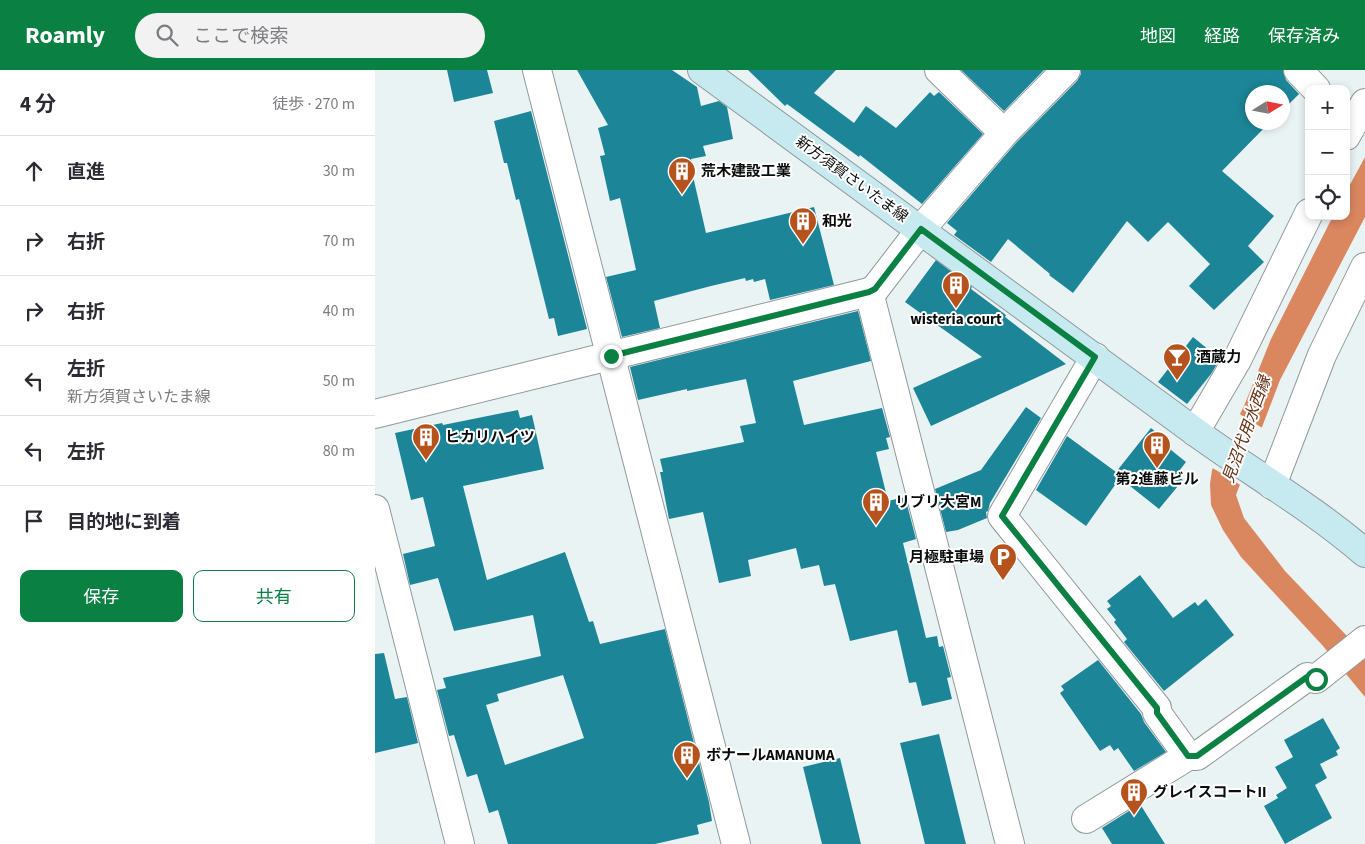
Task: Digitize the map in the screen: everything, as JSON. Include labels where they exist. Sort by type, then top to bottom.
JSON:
[{"type":"main road","name":"新方須賀さいたま線","points":[[702,70],[1365,553]]},
{"type":"street","points":[[537,70],[736,844]]},
{"type":"street","points":[[939,70],[1004,133]]},
{"type":"street","points":[[375,414],[869,292],[875,289],[921,229],[1004,133],[1066,70]]},
{"type":"street","points":[[1298,70],[1312,85]]},
{"type":"street","points":[[1202,436],[1306,220]]},
{"type":"street","points":[[1263,479],[1365,267]]},
{"type":"street","points":[[869,292],[1010,844]]},
{"type":"street","points":[[1095,357],[1002,516],[1157,708],[1157,713],[1188,756]]},
{"type":"street","points":[[375,509],[460,844]]},
{"type":"street","points":[[1086,819],[1188,756],[1197,756],[1307,677],[1316,679],[1325,673],[1362,643]]},
{"type":"water","name":"見沼代用水西縁","points":[[1365,157],[1365,217],[1280,380],[1236,495],[1244,518],[1285,571],[1347,636],[1365,660],[1365,697],[1323,646],[1241,557],[1223,530],[1211,505],[1210,484],[1212,470],[1244,406],[1271,339],[1331,220],[1350,220],[1350,185]]},
{"type":"pier","points":[[1238,413],[1264,429],[1242,486],[1211,467]]},
{"type":"building","points":[[447,70],[487,70],[493,93],[454,102]]},
{"type":"building","points":[[577,70],[672,70],[697,87],[701,106],[719,101],[727,107],[733,139],[703,146],[706,156],[691,159],[692,163],[690,163],[706,233],[814,207],[834,285],[770,300],[765,279],[754,282],[753,279],[746,281],[745,278],[711,286],[654,301],[660,328],[622,337],[606,277],[636,270],[620,198],[610,201],[600,156],[605,155],[598,128],[608,125]]},
{"type":"building","points":[[748,70],[836,70],[814,93],[854,123],[866,106],[896,128],[930,92],[934,96],[939,92],[983,134],[922,204],[860,155],[859,157],[787,104],[785,106]]},
{"type":"building","points":[[961,70],[1044,70],[1004,111]]},
{"type":"building","points":[[1081,70],[1283,70],[1286,80],[1299,94],[1290,103],[1290,85],[1245,85],[1245,130],[1262,130],[1222,171],[1274,216],[1248,246],[1264,262],[1214,310],[1189,286],[1210,264],[1168,222],[1148,242],[1127,221],[1073,293],[1008,239],[991,262],[954,235],[957,231],[947,223],[1015,144],[1077,81]]},
{"type":"building","points":[[531,111],[587,329],[558,336],[554,318],[549,319],[519,199],[516,200],[507,163],[504,163],[494,121]]},
{"type":"building","points":[[936,260],[1066,364],[931,426],[913,388],[982,357],[905,302]]},
{"type":"building","points":[[858,311],[871,361],[793,381],[804,425],[882,408],[890,437],[886,438],[889,449],[876,452],[888,501],[905,497],[916,539],[903,543],[926,638],[937,636],[939,647],[943,646],[951,677],[947,678],[952,699],[922,706],[916,682],[909,683],[897,630],[850,641],[835,584],[824,586],[819,565],[801,569],[796,548],[748,560],[751,576],[719,583],[703,512],[669,519],[660,472],[663,472],[660,459],[744,442],[740,426],[756,423],[746,379],[638,400],[630,367]]},
{"type":"building","points":[[1193,337],[1220,359],[1211,374],[1187,404],[1158,382]]},
{"type":"building","points":[[1026,407],[1041,418],[990,503],[986,512],[987,518],[958,530],[946,532],[935,489],[981,470]]},
{"type":"building","points":[[518,410],[520,418],[532,415],[544,469],[463,486],[487,580],[565,552],[589,622],[593,621],[600,644],[665,629],[709,802],[712,821],[697,825],[699,834],[655,844],[508,844],[498,810],[489,813],[477,774],[467,777],[454,735],[449,736],[437,690],[446,688],[443,678],[541,656],[533,615],[454,631],[438,578],[410,585],[403,554],[435,546],[423,497],[411,500],[395,433],[442,423],[443,425]],"holes":[[[563,675],[584,738],[505,765],[486,705],[499,701],[497,694]]]},
{"type":"building","points":[[1151,428],[1169,443],[1166,446],[1186,462],[1176,475],[1183,480],[1159,509],[1120,478],[1086,526],[1036,490],[1067,436],[1116,472]]},
{"type":"building","points":[[1140,575],[1173,618],[1195,602],[1198,606],[1206,599],[1234,635],[1164,691],[1124,642],[1127,639],[1107,609],[1111,606],[1107,601]]},
{"type":"building","points":[[384,653],[395,699],[407,697],[418,743],[375,753],[375,654]]},
{"type":"building","points":[[1098,660],[1141,714],[1144,722],[1166,752],[1134,771],[1118,748],[1114,751],[1110,745],[1100,751],[1060,693],[1064,690],[1061,686]]},
{"type":"building","points":[[1323,718],[1340,748],[1336,751],[1338,755],[1320,764],[1327,778],[1315,785],[1332,818],[1285,844],[1264,806],[1278,798],[1276,795],[1287,788],[1275,767],[1293,757],[1284,740]]},
{"type":"building","points":[[939,734],[966,844],[925,844],[900,743]]},
{"type":"building","points":[[840,758],[861,844],[822,844],[803,767]]},
{"type":"building","name":"グレイスコートII","points":[[1140,804],[1165,844],[1112,844],[1102,828]]},
{"type":"place","name":"荒木建設工業","points":[[682,195]]},
{"type":"place","name":"和光","points":[[803,245]]},
{"type":"place","name":"wisteria court","points":[[956,309]]},
{"type":"place","name":"酒蔵力","points":[[1177,381]]},
{"type":"place","name":"ヒカリハイツ","points":[[426,461]]},
{"type":"place","name":"第2進藤ビル","points":[[1157,469]]},
{"type":"place","name":"リブリ大宮M","points":[[876,526]]},
{"type":"place","name":"月極駐車場","points":[[1003,581]]},
{"type":"place","name":"ボナールAMANUMA","points":[[687,779]]},
{"type":"place","name":"グレイスコートII","points":[[1134,816]]},
{"type":"route","points":[[611,356],[869,292],[875,289],[921,229],[1095,357],[1002,516],[1157,708],[1157,713],[1188,756],[1197,756],[1307,677],[1316,679]]}]
